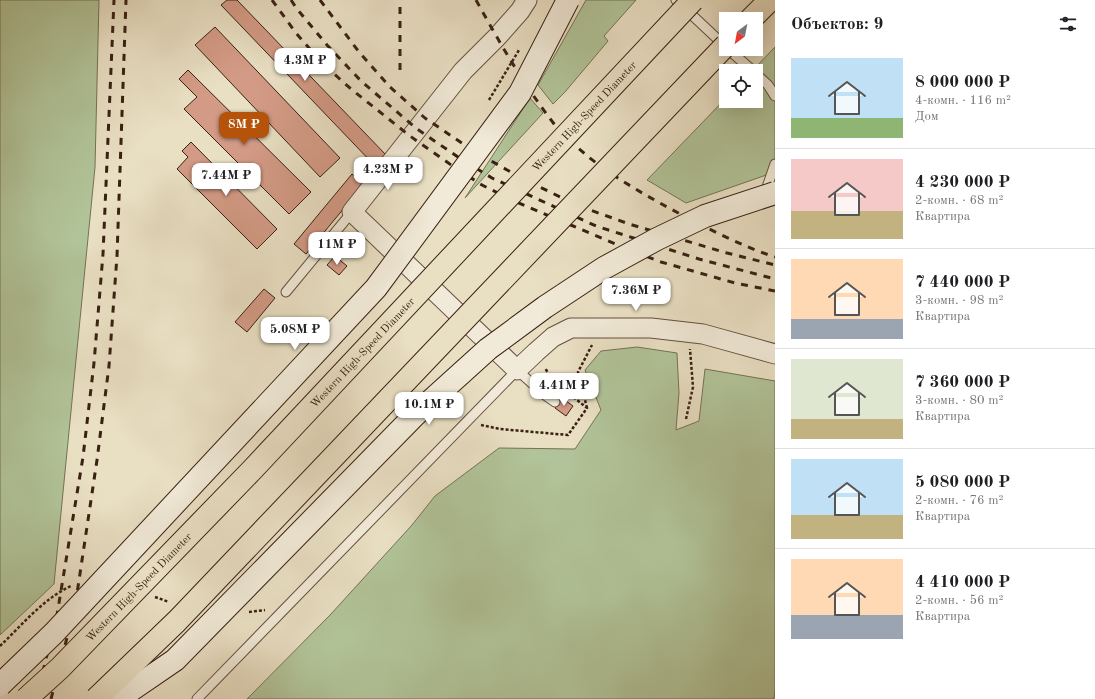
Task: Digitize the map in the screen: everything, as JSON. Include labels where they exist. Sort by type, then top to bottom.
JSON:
[{"type":"highway","name":"Western High-Speed Diameter","points":[[26,699],[60,668],[252,470],[694,0]]},
{"type":"highway","points":[[758,12],[770,0]]},
{"type":"highway","points":[[96,699],[176,621],[719,55]]},
{"type":"main road","points":[[0,685],[54,633],[376,288],[520,93],[568,0]]},
{"type":"main road","points":[[118,699],[176,660],[415,415],[488,349],[551,303],[604,268],[657,239],[705,216],[771,190]]},
{"type":"street","points":[[528,0],[497,37],[463,71],[352,212],[517,370],[553,337],[571,328],[651,328],[688,332],[703,334],[775,354]]},
{"type":"lane","points":[[676,0],[719,40]]},
{"type":"lane","points":[[737,56],[745,64]]},
{"type":"lane","points":[[763,80],[775,96]]},
{"type":"lane","points":[[771,190],[775,164]]},
{"type":"lane","points":[[286,292],[352,212]]},
{"type":"lane","points":[[197,699],[517,370],[555,402]]},
{"type":"path","points":[[487,103],[522,44]]},
{"type":"path","points":[[466,422],[500,429],[568,435],[587,408],[578,372],[584,358],[602,327]]},
{"type":"path","points":[[686,419],[693,387],[688,332]]},
{"type":"path","points":[[536,352],[553,381],[587,408]]},
{"type":"path","points":[[68,592],[73,586]]},
{"type":"path","points":[[0,646],[45,602]]},
{"type":"green space","points":[[0,0],[99,0],[95,167],[54,584],[0,635]]},
{"type":"green space","points":[[586,0],[636,0],[604,36],[608,41],[553,104],[538,85]]},
{"type":"green space","points":[[775,47],[775,172],[686,203],[647,180],[719,105],[719,108],[763,108],[763,64],[759,64]]},
{"type":"green space","points":[[530,98],[543,113],[465,198]]},
{"type":"green space","points":[[637,347],[677,353],[679,393],[676,430],[699,421],[705,369],[775,381],[774,699],[247,699],[331,614],[412,525],[435,496],[499,448],[575,449],[601,410],[585,370],[601,351]]},
{"type":"building","points":[[227,0],[237,0],[387,156],[376,167],[221,5]]},
{"type":"building","points":[[215,27],[340,158],[320,177],[195,45]]},
{"type":"building","points":[[188,70],[311,192],[289,214],[184,109],[197,97],[179,79]]},
{"type":"building","points":[[191,142],[277,229],[257,249],[177,169],[188,157],[182,151]]},
{"type":"building","points":[[352,174],[364,184],[306,254],[294,244]]},
{"type":"building","points":[[335,256],[347,266],[339,275],[327,265]]},
{"type":"building","points":[[264,289],[275,298],[247,332],[235,322]]},
{"type":"building","points":[[562,398],[573,406],[566,416],[555,408]]},
{"type":"railway","points":[[36,699],[57,615],[83,457],[94,363],[103,254],[114,0]]},
{"type":"railway","points":[[51,699],[75,607],[97,460],[109,366],[117,256],[126,0]]},
{"type":"railway","points":[[272,0],[296,33],[322,63],[351,89],[410,136],[482,185],[514,201],[661,262],[735,283],[775,291]]},
{"type":"railway","points":[[291,0],[327,45],[361,81],[417,129],[492,178],[596,226],[699,259],[775,279]]},
{"type":"railway","points":[[320,0],[359,52],[390,87],[425,118],[472,150],[523,179],[579,206],[629,224],[727,253],[775,265]]},
{"type":"railway","points":[[400,0],[400,70]]},
{"type":"railway","points":[[476,0],[527,87],[568,140],[609,172],[634,188],[695,222],[775,257]]}]
